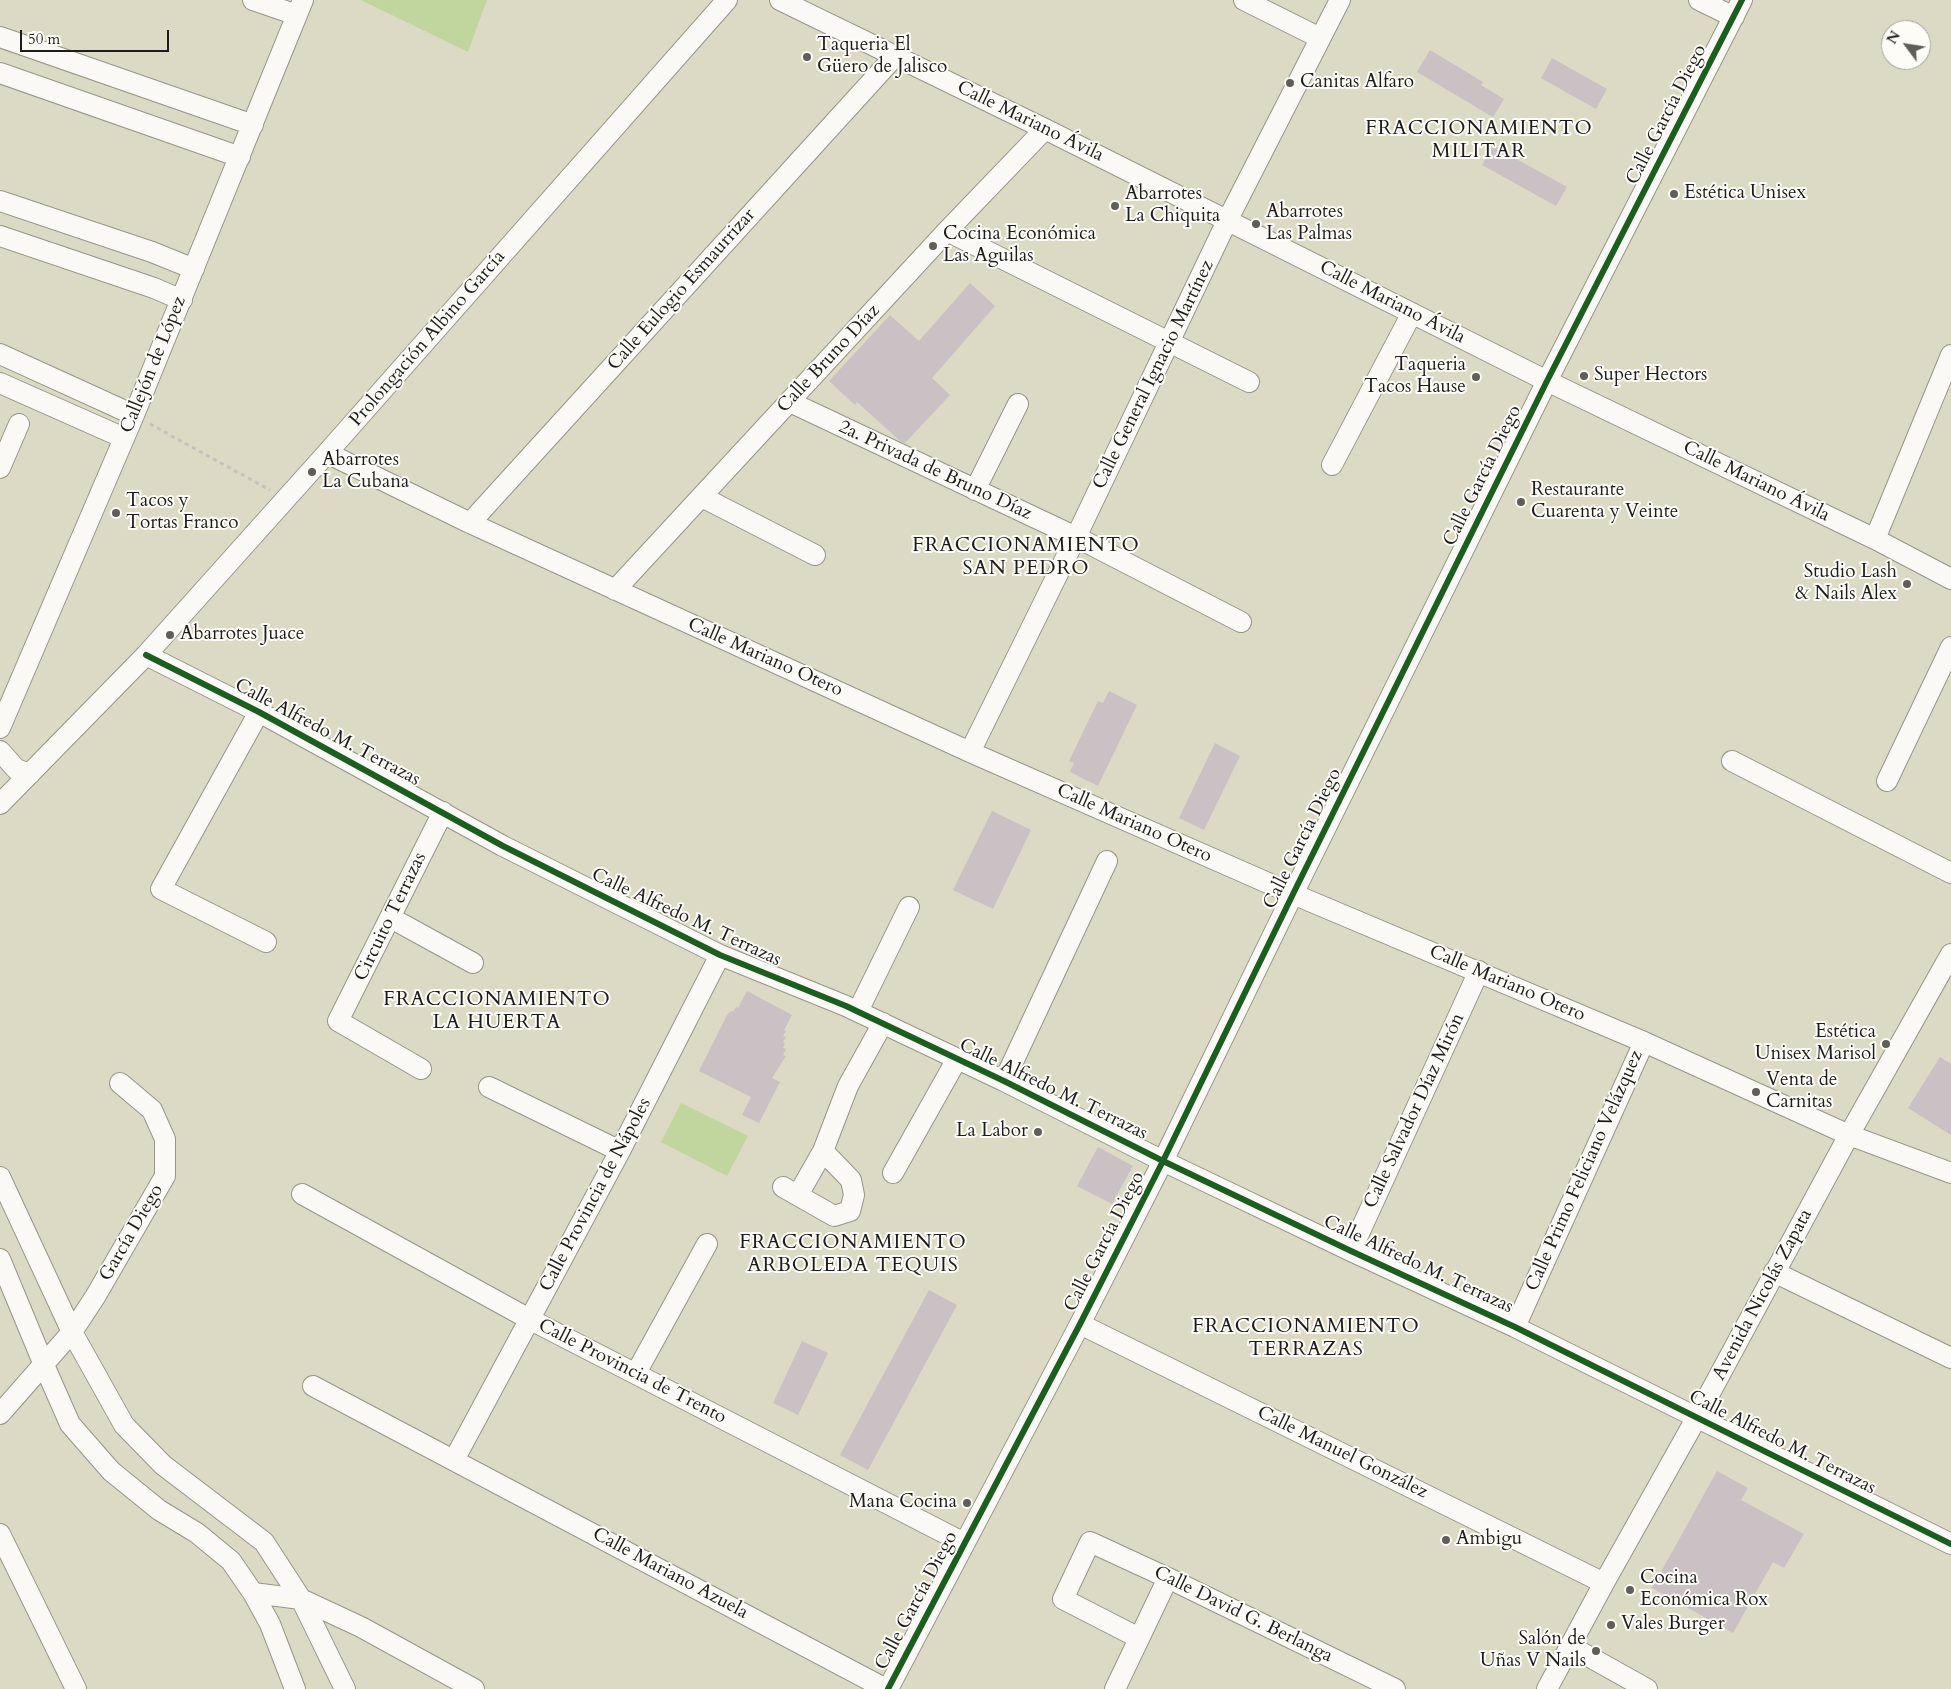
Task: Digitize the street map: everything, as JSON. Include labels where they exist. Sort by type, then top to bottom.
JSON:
[{"type":"street","points":[[253,0],[300,7]]},
{"type":"street","name":"Prolongación Albino García","points":[[0,804],[146,655],[727,0]]},
{"type":"street","name":"Calle Mariano Ávila","points":[[780,0],[1045,129],[1547,381],[1874,539],[1951,579]]},
{"type":"street","points":[[1244,0],[1320,38]]},
{"type":"street","name":"Calle General Ignacio Martínez","points":[[970,752],[1076,537],[1227,221],[1340,0]]},
{"type":"street","points":[[1699,0],[1738,9]]},
{"type":"street","name":"Callejón de López","points":[[0,728],[182,300],[300,7]]},
{"type":"street","name":"Calle García Diego","points":[[887,1689],[1080,1324],[1163,1161],[1292,894],[1547,381],[1738,9]]},
{"type":"street","points":[[0,37],[253,125]]},
{"type":"street","name":"Calle Eulogio Esmaurrizar","points":[[470,523],[895,56]]},
{"type":"street","points":[[79,101],[90,69]]},
{"type":"street","points":[[0,73],[240,157]]},
{"type":"street","name":"Calle Bruno Díaz","points":[[615,590],[1045,129]]},
{"type":"street","points":[[0,201],[152,252],[194,269]]},
{"type":"street","points":[[40,249],[51,217]]},
{"type":"street","points":[[948,231],[1249,382]]},
{"type":"street","points":[[0,236],[154,288],[182,300]]},
{"type":"street","points":[[1332,465],[1412,313]]},
{"type":"street","points":[[0,354],[134,415]]},
{"type":"street","points":[[1874,539],[1951,354]]},
{"type":"street","points":[[0,383],[124,438]]},
{"type":"street","name":"2a. Privada de Bruno Díaz","points":[[790,402],[1076,537],[1241,622]]},
{"type":"street","points":[[975,490],[1018,404]]},
{"type":"street","points":[[0,468],[19,424]]},
{"type":"street","name":"Calle Mariano Otero","points":[[327,453],[470,523],[970,752],[1292,894],[1644,1042],[1848,1135],[1951,1173]]},
{"type":"street","points":[[702,497],[815,555]]},
{"type":"street","points":[[1887,781],[1951,647]]},
{"type":"street","name":"Calle Alfredo M. Terrazas","points":[[146,655],[259,712],[503,846],[720,954],[858,1011],[1163,1161],[1515,1327],[1951,1544]]},
{"type":"street","points":[[259,712],[161,889],[266,942]]},
{"type":"street","points":[[0,752],[16,770],[30,774]]},
{"type":"street","points":[[1732,761],[1951,873]]},
{"type":"street","name":"Circuito Terrazas","points":[[421,1069],[338,1022],[443,812]]},
{"type":"street","points":[[1004,1082],[1107,861]]},
{"type":"street","points":[[858,1011],[909,907]]},
{"type":"street","points":[[391,918],[473,962]]},
{"type":"street","name":"Calle Provincia de Nápoles","points":[[454,1460],[531,1320],[620,1151],[720,954]]},
{"type":"street","name":"Avenida Nicolás Zapata","points":[[1548,1689],[1604,1583],[1697,1417],[1848,1135],[1951,954]]},
{"type":"street","name":"Calle Salvador Díaz Mirón","points":[[1351,1251],[1479,972]]},
{"type":"street","points":[[823,1151],[851,1180],[854,1195],[850,1211],[834,1216],[791,1191],[823,1151],[848,1086],[882,1023]]},
{"type":"street","name":"Calle Primo Feliciano Velázquez","points":[[1515,1327],[1644,1042]]},
{"type":"street","points":[[893,1173],[957,1059]]},
{"type":"street","name":"García Diego","points":[[0,1414],[72,1332],[95,1297],[165,1176],[166,1139],[152,1110],[120,1083]]},
{"type":"street","points":[[489,1087],[620,1151]]},
{"type":"street","points":[[0,1177],[72,1332],[124,1425],[163,1465],[264,1542],[301,1599],[345,1689]]},
{"type":"street","name":"Calle Provincia de Trento","points":[[302,1194],[531,1320],[964,1543]]},
{"type":"street","points":[[636,1373],[707,1244]]},
{"type":"street","points":[[0,1258],[70,1424],[111,1471],[160,1510],[197,1533],[231,1561],[253,1593],[270,1624],[295,1689]]},
{"type":"street","points":[[1774,1272],[1951,1358]]},
{"type":"street","name":"Calle Manuel González","points":[[1080,1324],[1604,1583]]},
{"type":"street","name":"Calle Mariano Azuela","points":[[313,1386],[887,1689]]},
{"type":"street","points":[[0,1534],[76,1689]]},
{"type":"street","name":"Calle David G. Berlanga","points":[[1139,1638],[1063,1600],[1090,1542],[1395,1689]]},
{"type":"street","points":[[1115,1689],[1168,1578]]},
{"type":"street","points":[[253,1593],[301,1599],[361,1627],[474,1689]]},
{"type":"street","points":[[1570,1646],[1647,1689]]},
{"type":"path","points":[[134,415],[286,499]]},
{"type":"green space","points":[[361,0],[487,0],[468,52]]},
{"type":"green space","points":[[681,1103],[748,1136],[727,1176],[661,1142]]},
{"type":"building","points":[[1430,50],[1483,82],[1481,85],[1504,99],[1493,117],[1417,72]]},
{"type":"building","points":[[1552,58],[1607,89],[1596,109],[1541,78]]},
{"type":"building","points":[[1493,146],[1567,187],[1556,206],[1482,165]]},
{"type":"building","points":[[970,283],[995,306],[932,378],[950,395],[905,443],[900,441],[857,402],[855,405],[829,381],[890,315],[919,341]]},
{"type":"building","points":[[1109,691],[1137,705],[1098,786],[1070,772],[1074,763],[1069,761],[1098,701],[1103,703]]},
{"type":"building","points":[[1215,743],[1240,756],[1204,830],[1179,818]]},
{"type":"building","points":[[992,811],[1031,830],[993,909],[953,890]]},
{"type":"building","points":[[747,991],[792,1015],[783,1036],[786,1037],[783,1042],[785,1043],[783,1048],[786,1049],[783,1055],[786,1056],[772,1078],[780,1082],[759,1123],[742,1115],[751,1097],[699,1071],[727,1015],[731,1011],[733,1012],[736,1007],[738,1008]]},
{"type":"building","points":[[1940,1057],[1951,1064],[1951,1135],[1908,1108]]},
{"type":"building","points":[[1098,1147],[1133,1166],[1112,1204],[1077,1186]]},
{"type":"building","points":[[929,1290],[957,1305],[868,1470],[840,1455]]},
{"type":"building","points":[[802,1341],[828,1353],[798,1415],[773,1403]]},
{"type":"building","points":[[1717,1471],[1748,1488],[1741,1500],[1804,1534],[1784,1568],[1773,1562],[1733,1633],[1652,1588]]},
{"type":"cycle path","points":[[888,1689],[1080,1324],[1163,1161],[1547,381],[1742,0]]},
{"type":"cycle path","points":[[146,655],[259,712],[503,846],[720,955],[846,1006],[1004,1081],[1163,1161],[1515,1327],[1951,1544]]},
{"type":"place","name":"Taqueria El Güero de Jalisco","points":[[807,57]]},
{"type":"place","name":"Canitas Alfaro","points":[[1290,83]]},
{"type":"place","name":"Estética Unisex","points":[[1674,194]]},
{"type":"place","name":"Abarrotes La Chiquita","points":[[1115,206]]},
{"type":"place","name":"Abarrotes Las Palmas","points":[[1256,224]]},
{"type":"place","name":"Cocina Económica Las Aguilas","points":[[933,246]]},
{"type":"place","name":"Super Hectors","points":[[1584,376]]},
{"type":"place","name":"Taqueria Tacos Hause","points":[[1476,377]]},
{"type":"place","name":"Abarrotes La Cubana","points":[[312,472]]},
{"type":"place","name":"Restaurante Cuarenta y Veinte","points":[[1521,502]]},
{"type":"place","name":"Tacos y Tortas Franco","points":[[116,513]]},
{"type":"place","name":"Studio Lash & Nails Alex","points":[[1907,584]]},
{"type":"place","name":"Abarrotes Juace","points":[[170,635]]},
{"type":"place","name":"Estética Unisex Marisol","points":[[1886,1044]]},
{"type":"place","name":"Venta de Carnitas","points":[[1756,1092]]},
{"type":"place","name":"La Labor","points":[[1038,1132]]},
{"type":"place","name":"Mana Cocina","points":[[967,1503]]},
{"type":"place","name":"Ambigu","points":[[1446,1540]]},
{"type":"place","name":"Cocina Económica Rox","points":[[1630,1590]]},
{"type":"place","name":"Vales Burger","points":[[1611,1625]]},
{"type":"place","name":"Salón de Uñas V Nails","points":[[1596,1651]]},
{"type":"district","name":"FRACCIONAMIENTO MILITAR","points":[[1479,140]]},
{"type":"district","name":"FRACCIONAMIENTO SAN PEDRO","points":[[1026,558]]},
{"type":"district","name":"FRACCIONAMIENTO LA HUERTA","points":[[497,1012]]},
{"type":"district","name":"FRACCIONAMIENTO ARBOLEDA TEQUIS","points":[[853,1254]]},
{"type":"district","name":"FRACCIONAMIENTO TERRAZAS","points":[[1306,1338]]}]
